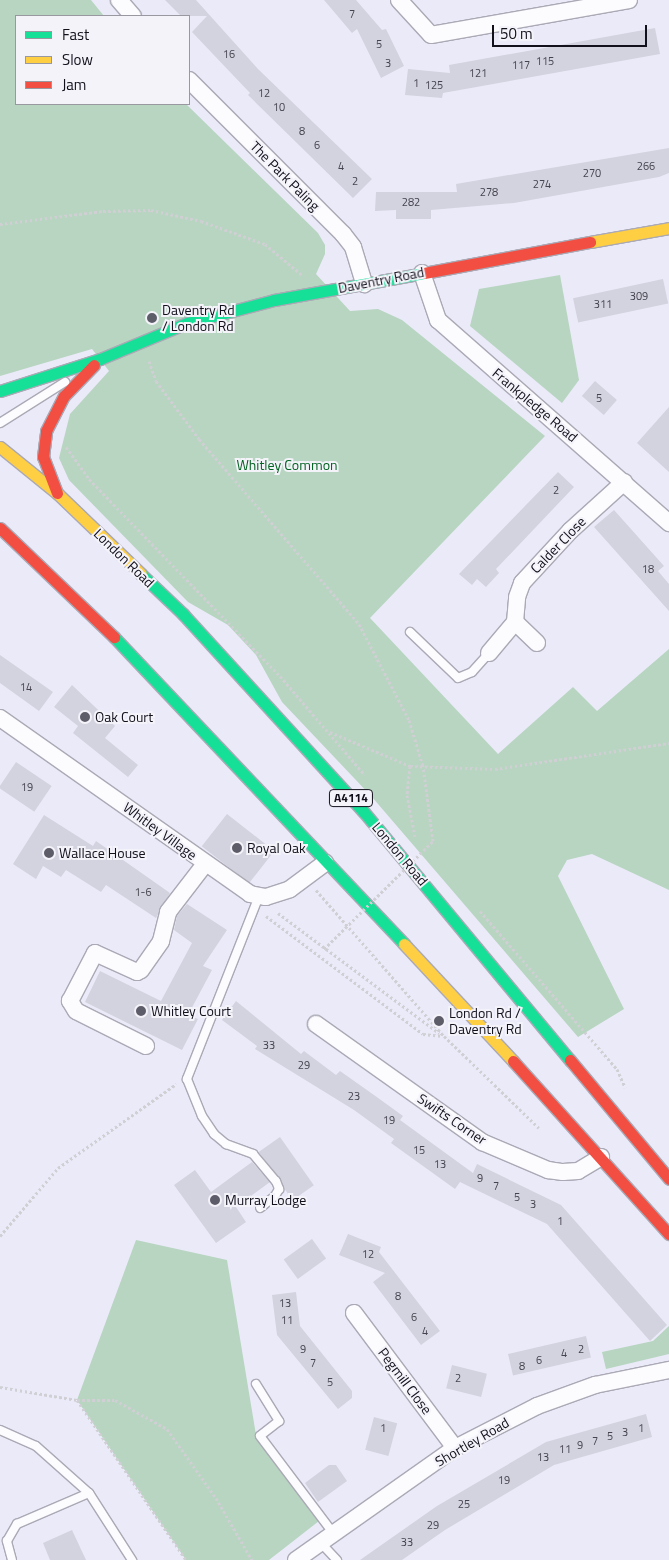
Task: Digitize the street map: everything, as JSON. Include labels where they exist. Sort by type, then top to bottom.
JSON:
[{"type":"main road","name":"Daventry Road","points":[[0,390],[100,359],[142,340],[197,321],[317,292],[669,228]]},
{"type":"main road","name":"Daventry Road","points":[[58,494],[43,457],[46,431],[64,396],[100,359]]},
{"type":"main road","name":"London Road","points":[[0,447],[58,494],[183,614],[363,811],[669,1179]]},
{"type":"main road","points":[[0,528],[79,600],[602,1157],[669,1234]]},
{"type":"main road","points":[[8,553],[79,600]]},
{"type":"street","points":[[119,0],[131,15]]},
{"type":"street","points":[[399,0],[431,35],[629,0]]},
{"type":"street","name":"The Park Paling","points":[[190,81],[343,234],[352,247],[364,284]]},
{"type":"street","name":"Frankpledge Road","points":[[422,273],[438,320],[624,482],[669,524]]},
{"type":"street","name":"Calder Close","points":[[515,622],[517,597],[522,583],[570,531],[624,482]]},
{"type":"street","points":[[488,653],[515,622],[537,643]]},
{"type":"street","name":"Whitley Village","points":[[0,718],[250,894],[256,901]]},
{"type":"street","points":[[256,901],[290,888],[325,863]]},
{"type":"street","points":[[146,1046],[76,1011],[70,1001],[95,953],[137,972],[141,970],[161,941],[168,912],[205,864]]},
{"type":"street","name":"Swifts Corner","points":[[316,1024],[482,1142],[548,1170],[563,1172],[578,1171],[602,1157]]},
{"type":"street","name":"Pegmill Close","points":[[354,1313],[455,1448]]},
{"type":"street","name":"Shortley Road","points":[[296,1560],[455,1448],[537,1406],[595,1385],[669,1370]]},
{"type":"lane","points":[[0,423],[100,359]]},
{"type":"lane","points":[[410,632],[458,678],[472,672],[488,653]]},
{"type":"lane","points":[[256,901],[187,1079],[214,1134],[226,1144],[253,1154],[276,1181],[279,1189],[275,1196],[260,1208]]},
{"type":"lane","points":[[256,1384],[279,1421],[260,1436],[327,1537],[338,1560]]},
{"type":"lane","points":[[0,1430],[36,1446],[89,1493],[132,1560]]},
{"type":"lane","points":[[12,1560],[8,1541],[17,1524],[89,1493]]},
{"type":"path","points":[[0,224],[122,211],[151,210],[201,221],[265,244],[299,271],[317,292]]},
{"type":"path","points":[[142,340],[156,381],[199,439],[359,624],[409,720],[423,766],[433,841],[324,949]]},
{"type":"path","points":[[46,431],[65,446],[89,479],[330,732],[410,766],[495,769],[669,743]]},
{"type":"path","points":[[410,766],[406,795],[416,836]]},
{"type":"path","points":[[305,878],[444,1036],[542,1132]]},
{"type":"path","points":[[256,901],[423,1034],[444,1036]]},
{"type":"path","points":[[299,931],[444,1036]]},
{"type":"path","points":[[0,1236],[58,1168],[170,1086],[187,1079]]},
{"type":"path","points":[[0,1387],[78,1400],[115,1400],[167,1429],[216,1498],[252,1560]]},
{"type":"path","points":[[78,1400],[186,1560]]},
{"type":"green space","name":"Whitley Common","points":[[0,0],[91,0],[103,15],[15,15],[15,105],[187,105],[318,233],[325,245],[325,254],[316,274],[350,311],[378,309],[402,320],[545,436],[370,618],[498,754],[573,687],[597,711],[669,649],[669,890],[592,854],[567,860],[558,876],[624,1009],[578,1037],[372,797],[282,702],[256,655],[228,625],[188,602],[69,480],[59,458],[70,414],[109,371],[92,349],[0,376]]},
{"type":"green space","points":[[560,275],[579,380],[562,403],[470,326],[479,289]]},
{"type":"green space","points":[[136,1240],[227,1260],[256,1435],[319,1521],[269,1560],[186,1560],[77,1400]]},
{"type":"green space","points":[[669,1326],[669,1354],[606,1369],[602,1352],[653,1341]]},
{"type":"building","points":[[165,0],[196,0],[258,69],[372,179],[353,198],[248,95],[250,93],[192,32],[207,16],[180,15]]},
{"type":"building","points":[[324,0],[356,0],[382,30],[386,29],[404,66],[381,78],[357,29],[352,33]]},
{"type":"building","points":[[655,28],[660,54],[443,93],[442,98],[405,95],[408,69],[450,73],[449,65]]},
{"type":"building","points":[[669,148],[669,173],[659,177],[514,203],[431,210],[431,219],[396,219],[396,210],[375,211],[376,192],[457,192],[456,184]]},
{"type":"building","points":[[663,279],[668,303],[578,323],[573,298]]},
{"type":"building","points":[[595,381],[617,400],[604,415],[582,396]]},
{"type":"building","points":[[669,407],[669,472],[637,443]]},
{"type":"building","points":[[558,472],[574,487],[496,569],[499,573],[486,587],[477,579],[472,585],[459,574]]},
{"type":"building","points":[[614,510],[664,566],[658,571],[669,584],[669,611],[594,527]]},
{"type":"building","points":[[0,655],[53,692],[39,711],[0,683]]},
{"type":"building","name":"Oak Court","points":[[72,685],[115,726],[105,738],[138,765],[128,777],[73,733],[78,726],[54,707]]},
{"type":"building","points":[[16,762],[52,786],[34,812],[0,789]]},
{"type":"building","name":"Royal Oak","points":[[227,814],[274,851],[249,883],[202,846]]},
{"type":"building","points":[[44,815],[93,846],[96,841],[170,893],[156,918],[106,885],[101,892],[66,870],[61,877],[43,866],[36,879],[13,864]]},
{"type":"building","points":[[187,904],[227,930],[203,966],[212,970],[188,1015],[198,1019],[182,1050],[85,1002],[100,971],[161,1001],[192,943],[174,930],[177,916]]},
{"type":"building","points":[[236,1001],[301,1054],[304,1051],[336,1075],[340,1071],[403,1116],[400,1120],[473,1173],[477,1164],[561,1205],[667,1325],[650,1341],[547,1224],[460,1182],[455,1189],[391,1143],[394,1139],[354,1110],[255,1049],[257,1046],[222,1020]]},
{"type":"building","name":"Murray Lodge","points":[[280,1137],[314,1185],[293,1200],[259,1152]]},
{"type":"building","name":"Murray Lodge","points":[[252,1162],[270,1182],[236,1207],[246,1222],[216,1243],[174,1185],[195,1170],[211,1192]]},
{"type":"building","points":[[348,1234],[381,1247],[379,1252],[440,1331],[421,1345],[373,1282],[385,1273],[339,1255]]},
{"type":"building","points":[[312,1239],[326,1258],[298,1279],[284,1260]]},
{"type":"building","points":[[296,1292],[300,1326],[352,1391],[352,1398],[338,1409],[277,1335],[272,1295]]},
{"type":"building","points":[[586,1336],[591,1357],[513,1375],[508,1354]]},
{"type":"building","points":[[452,1365],[487,1374],[481,1397],[446,1388]]},
{"type":"building","points":[[646,1414],[652,1437],[554,1465],[445,1530],[402,1560],[360,1560],[437,1506],[546,1442]]},
{"type":"building","points":[[374,1417],[397,1423],[388,1456],[365,1450]]},
{"type":"building","points":[[329,1465],[336,1465],[347,1481],[318,1502],[305,1483]]},
{"type":"building","points":[[72,1530],[86,1560],[50,1560],[43,1543]]},
{"type":"traffic: fast","points":[[0,391],[100,359],[187,323],[274,300],[424,273]]},
{"type":"traffic: fast","points":[[141,574],[183,614],[363,811],[570,1060]]},
{"type":"traffic: fast","points":[[114,637],[404,944]]},
{"type":"traffic: slow","points":[[590,242],[669,228]]},
{"type":"traffic: slow","points":[[0,447],[58,494],[141,574]]},
{"type":"traffic: slow","points":[[404,944],[513,1061]]},
{"type":"traffic: jam","points":[[424,273],[590,242]]},
{"type":"traffic: jam","points":[[57,493],[43,457],[46,431],[64,396],[94,365]]},
{"type":"traffic: jam","points":[[0,528],[114,637]]},
{"type":"traffic: jam","points":[[570,1060],[669,1179]]},
{"type":"traffic: jam","points":[[513,1061],[669,1234]]},
{"type":"place","name":"Daventry Rd / London Rd","points":[[152,318]]},
{"type":"place","name":"Oak Court","points":[[85,717]]},
{"type":"place","name":"Royal Oak","points":[[237,848]]},
{"type":"place","name":"Wallace House","points":[[49,853]]},
{"type":"place","name":"Whitley Court","points":[[141,1011]]},
{"type":"place","name":"London Rd / Daventry Rd","points":[[439,1021]]},
{"type":"place","name":"Murray Lodge","points":[[215,1200]]}]
